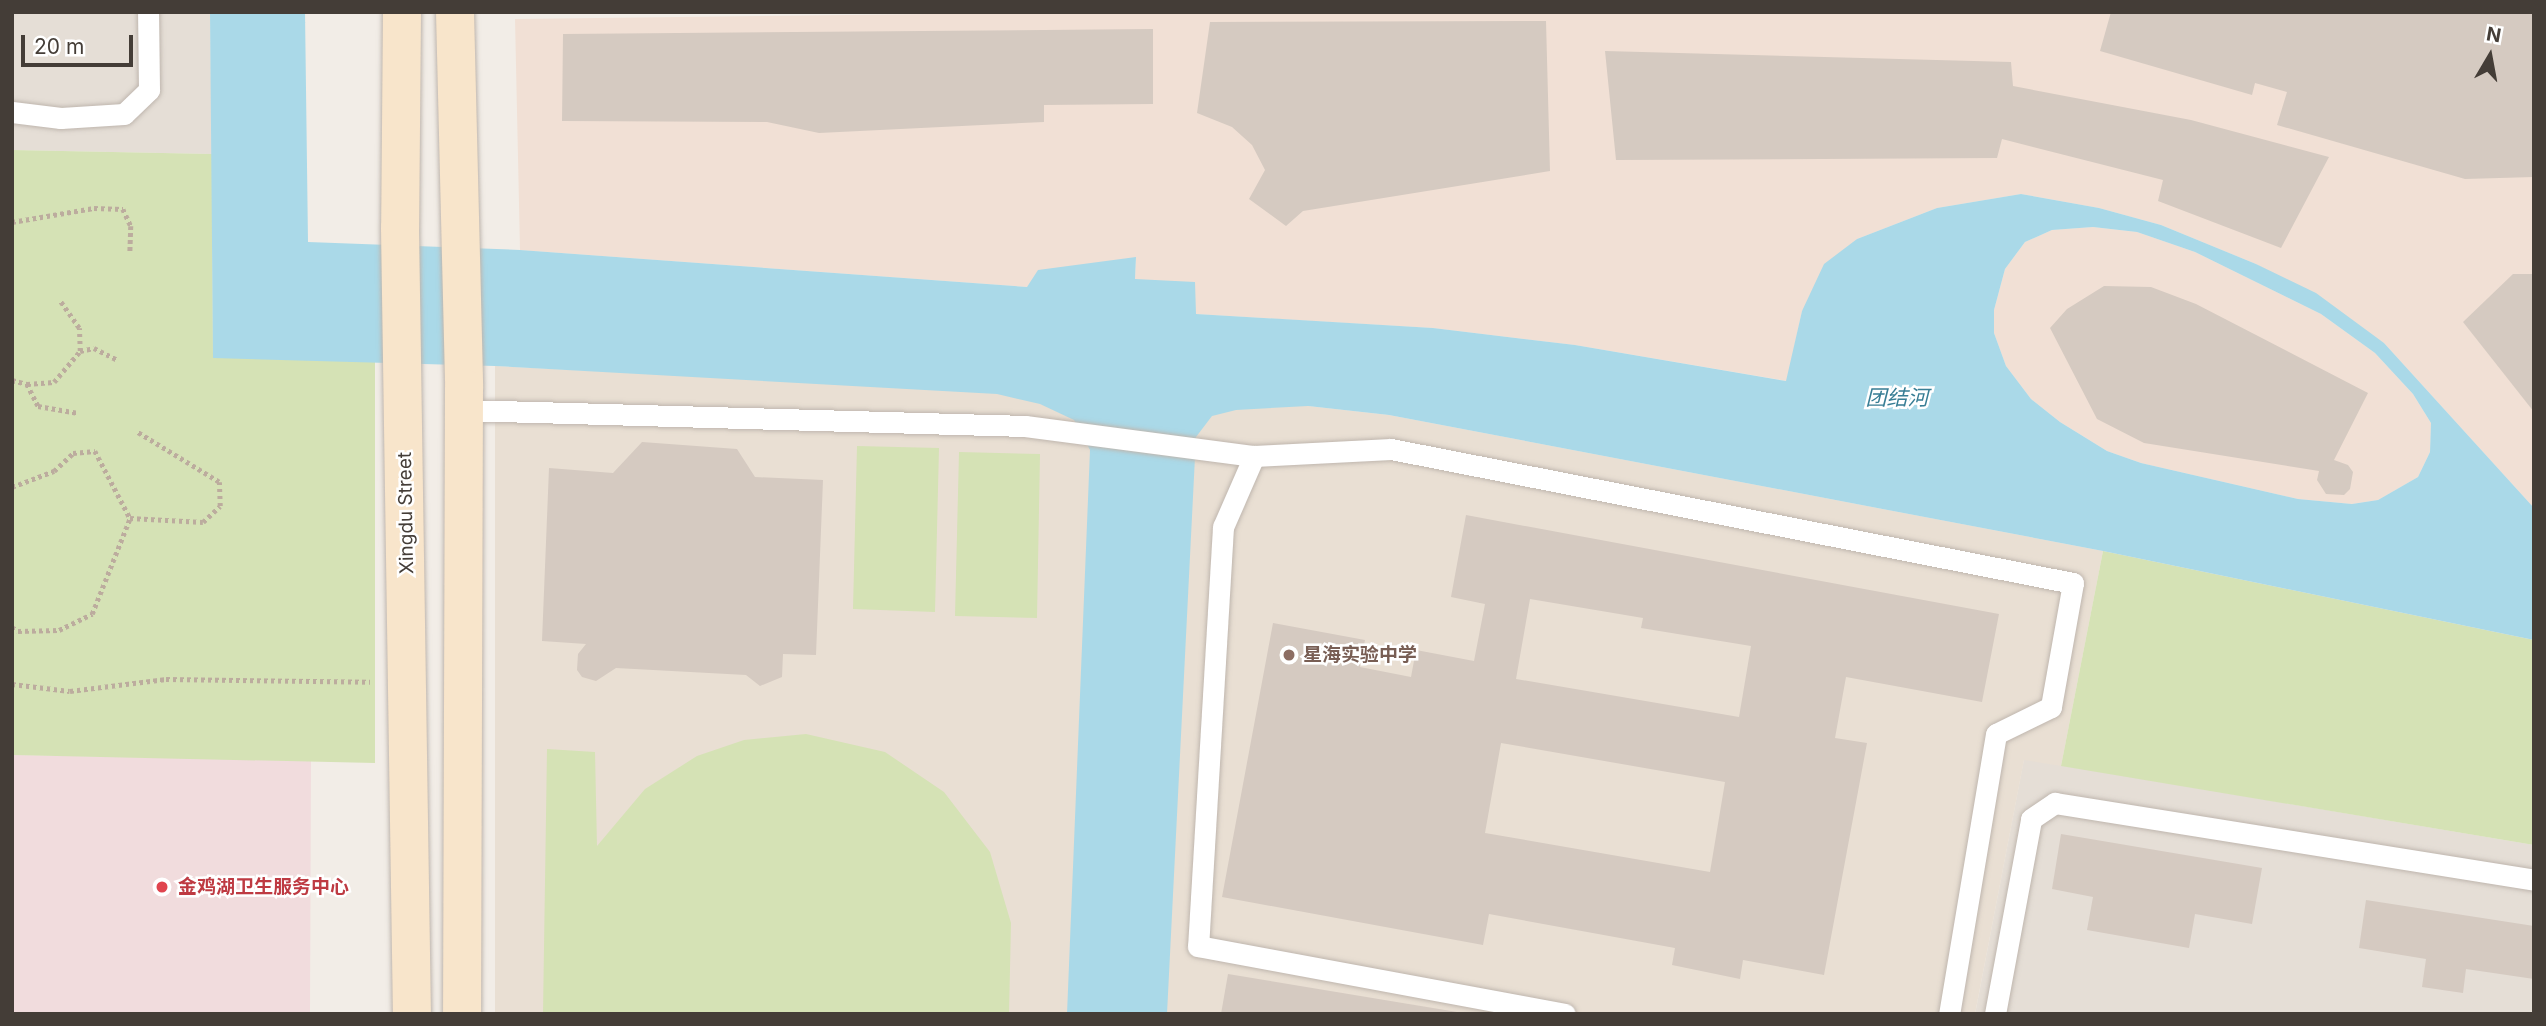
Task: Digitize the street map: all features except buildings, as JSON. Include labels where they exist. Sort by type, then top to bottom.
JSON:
[{"type":"main road","name":"Xingdu Street","points":[[402,12],[400,228],[410,682],[412,1014]]},
{"type":"main road","points":[[456,12],[464,399],[462,1014]]},
{"type":"lane","points":[[12,112],[61,118],[124,114],[149,90],[148,12]]},
{"type":"lane","points":[[464,399],[1059,430],[1254,456],[1391,449],[2073,583],[2051,707],[1996,734],[1949,1014]]},
{"type":"lane","points":[[1254,456],[1223,527],[1198,946],[1565,1014]]},
{"type":"lane","points":[[1996,1014],[2031,819],[2055,803],[2534,880]]},
{"type":"path","points":[[12,222],[94,208],[123,209],[131,226],[130,251]]},
{"type":"path","points":[[60,301],[79,328],[80,351]]},
{"type":"path","points":[[12,380],[27,384],[54,382],[80,351],[94,348],[116,359]]},
{"type":"path","points":[[27,384],[37,406],[78,413]]},
{"type":"path","points":[[130,518],[203,522],[220,506],[219,482],[137,432]]},
{"type":"path","points":[[12,487],[54,471],[72,453],[95,451],[130,518],[92,614],[59,630],[18,631],[12,627]]},
{"type":"path","points":[[12,684],[70,691],[166,679],[410,682]]},
{"type":"shaded area","points":[[12,12],[210,12],[212,154],[12,150]]},
{"type":"shaded area","points":[[1094,12],[2534,12],[2534,508],[2384,343],[2256,264],[2161,225],[2099,208],[2021,194],[1937,208],[1857,239],[1802,311],[1787,381],[1575,345],[1433,328],[1195,314],[1135,279],[1136,258],[1027,287],[520,250],[515,19]]},
{"type":"shaded area","points":[[2093,227],[2137,232],[2195,252],[2321,314],[2375,353],[2413,394],[2431,423],[2430,452],[2418,477],[2378,500],[2352,504],[2298,499],[2141,463],[2107,451],[2060,422],[2031,399],[2006,366],[1994,333],[1994,310],[2005,269],[2025,242],[2052,230]]},
{"type":"shaded area","name":"星海实验中学","points":[[495,366],[1308,406],[1389,415],[2103,551],[2061,766],[2024,760],[1975,1014],[495,1014]]},
{"type":"shaded area","name":"金鸡湖卫生服务中心","points":[[12,755],[311,760],[310,1014],[12,1014]]},
{"type":"shaded area","points":[[2024,759],[2534,845],[2534,1014],[1975,1014]]},
{"type":"green space","points":[[12,150],[212,154],[213,357],[375,361],[375,763],[12,755]]},
{"type":"green space","points":[[857,446],[939,448],[935,612],[853,609]]},
{"type":"green space","points":[[959,452],[1040,454],[1037,618],[955,616]]},
{"type":"green space","points":[[2103,551],[2534,640],[2534,845],[2061,766]]},
{"type":"green space","points":[[806,734],[885,752],[944,792],[990,852],[1011,923],[1009,1014],[543,1014],[547,749],[595,752],[597,846],[645,789],[697,756],[744,740]]},
{"type":"water","name":"团结河","points":[[210,12],[305,12],[308,242],[520,250],[1027,287],[1038,270],[1136,257],[1135,279],[1195,282],[1196,314],[1433,328],[1575,345],[1786,381],[1802,311],[1824,264],[1857,239],[1937,208],[2021,194],[2099,208],[2161,225],[2256,264],[2316,293],[2384,343],[2534,508],[2534,640],[2103,551],[1389,415],[1308,406],[1236,410],[1212,416],[1196,437],[1167,1014],[1067,1014],[1090,450],[1074,420],[1040,404],[997,394],[495,366],[213,358]],"holes":[[[2093,227],[2137,232],[2195,252],[2321,314],[2375,353],[2413,394],[2431,423],[2430,452],[2418,477],[2378,500],[2352,504],[2298,499],[2141,463],[2107,451],[2060,422],[2031,399],[2006,366],[1994,333],[1994,310],[2005,269],[2025,242],[2052,230]]]},
{"type":"place","name":"星海实验中学","points":[[1289,655]]},
{"type":"place","name":"金鸡湖卫生服务中心","points":[[162,887]]}]
